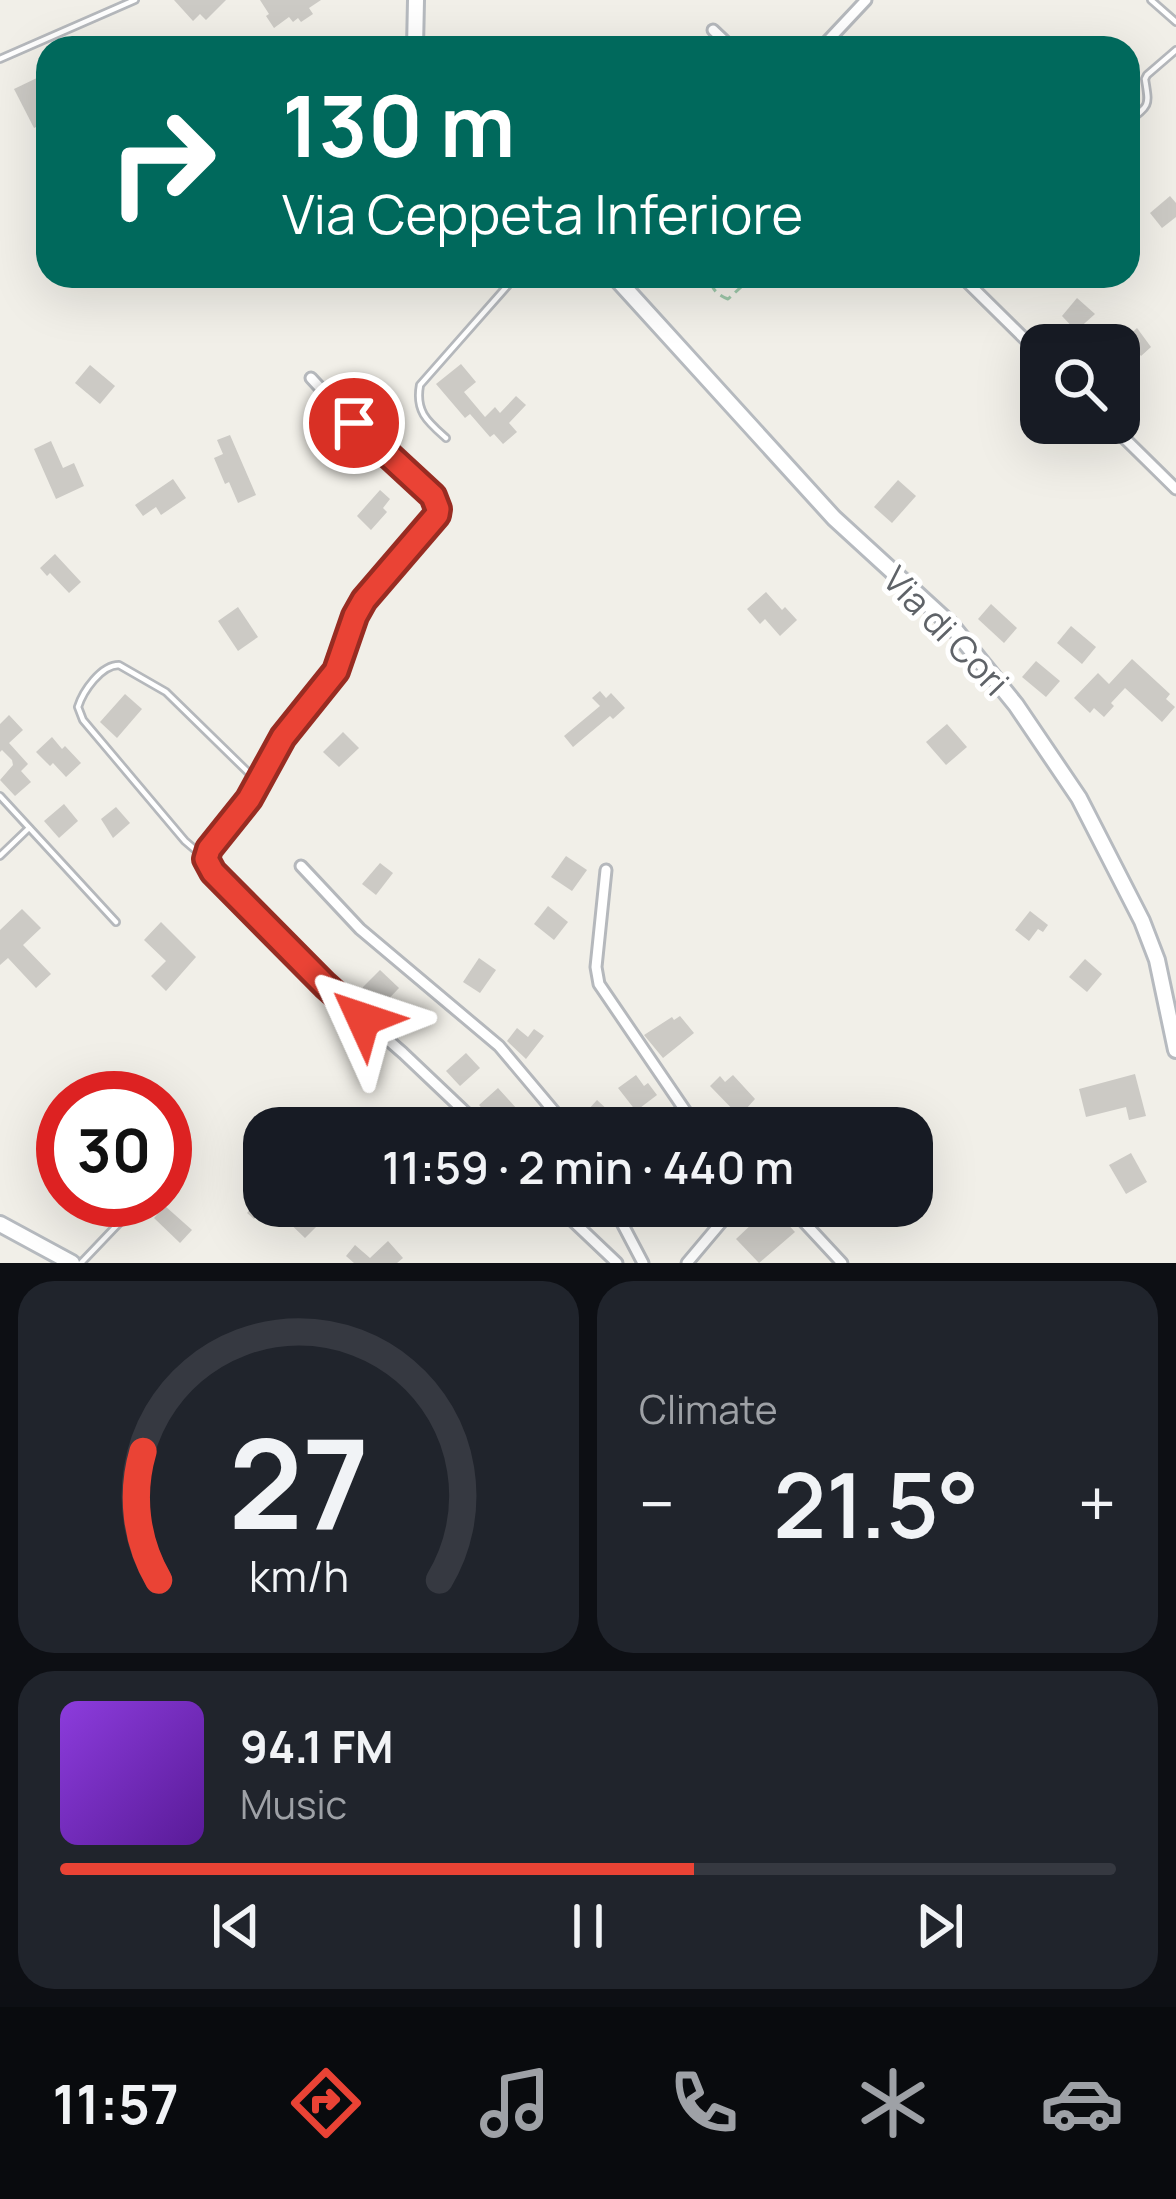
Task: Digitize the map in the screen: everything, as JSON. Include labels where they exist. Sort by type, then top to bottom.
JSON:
[{"type":"main road","points":[[415,36],[416,0]]},
{"type":"main road","name":"Via di Cori","points":[[625,288],[815,498],[952,626],[1016,705],[1083,804],[1142,920],[1155,953],[1176,1050]]},
{"type":"main road","points":[[0,1224],[77,1263]]},
{"type":"street","points":[[832,36],[866,0]]},
{"type":"street","points":[[713,29],[720,36]]},
{"type":"street","points":[[973,288],[1020,334]]},
{"type":"street","points":[[311,378],[433,496],[438,512],[360,605],[336,671],[283,737],[259,783],[206,859],[213,872],[325,985],[460,1107]]},
{"type":"street","points":[[1130,444],[1176,489]]},
{"type":"street","points":[[301,866],[370,938],[499,1046],[550,1107]]},
{"type":"street","points":[[606,870],[598,980],[683,1107]]},
{"type":"street","points":[[579,1227],[616,1263]]},
{"type":"street","points":[[624,1227],[643,1263]]},
{"type":"street","points":[[687,1263],[717,1227]]},
{"type":"street","points":[[809,1227],[842,1263]]},
{"type":"lane","points":[[53,36],[135,0]]},
{"type":"lane","points":[[1151,0],[1176,22]]},
{"type":"lane","points":[[0,59],[36,43]]},
{"type":"lane","points":[[1140,112],[1149,96],[1144,79],[1176,50]]},
{"type":"lane","points":[[446,439],[421,412],[420,385],[505,288]]},
{"type":"lane","points":[[206,859],[185,841],[83,720],[78,707],[82,698],[105,668],[119,665],[173,698],[259,783]]},
{"type":"lane","points":[[0,796],[116,922]]},
{"type":"lane","points":[[0,856],[29,828]]},
{"type":"lane","points":[[77,1263],[114,1227]]},
{"type":"path","points":[[714,288],[728,299],[740,288]]},
{"type":"building","points":[[174,0],[226,0],[206,20],[200,14],[193,21]]},
{"type":"building","points":[[260,0],[321,0],[301,22],[289,17],[274,28]]},
{"type":"building","points":[[36,78],[36,127],[34,128],[14,89]]},
{"type":"building","points":[[1170,196],[1176,203],[1176,217],[1162,228],[1150,213]]},
{"type":"building","points":[[1077,298],[1095,314],[1084,324],[1069,324],[1062,316]]},
{"type":"building","points":[[1140,332],[1151,347],[1140,355]]},
{"type":"building","points":[[461,364],[476,382],[464,392],[485,417],[495,407],[500,413],[516,396],[526,405],[509,423],[517,432],[503,444],[470,414],[465,418],[436,384]]},
{"type":"building","points":[[90,365],[115,386],[100,404],[75,383]]},
{"type":"building","points":[[230,435],[256,495],[238,503],[214,458],[223,454],[217,440]]},
{"type":"building","points":[[51,441],[63,468],[74,463],[84,486],[56,499],[34,449]]},
{"type":"building","points":[[173,479],[186,498],[161,515],[156,507],[143,516],[135,505]]},
{"type":"building","points":[[898,480],[916,496],[892,523],[874,507]]},
{"type":"building","points":[[380,490],[390,499],[383,508],[387,512],[371,530],[357,516]]},
{"type":"building","points":[[55,554],[81,582],[69,593],[40,568]]},
{"type":"building","points":[[766,592],[797,620],[780,636],[765,619],[760,624],[747,609]]},
{"type":"building","points":[[991,604],[1017,628],[1004,643],[978,619]]},
{"type":"building","points":[[238,607],[258,637],[238,651],[218,621]]},
{"type":"building","points":[[1071,626],[1096,647],[1082,664],[1057,643]]},
{"type":"building","points":[[1132,659],[1170,694],[1166,699],[1175,707],[1162,722],[1125,688],[1104,717],[1094,708],[1090,713],[1074,698],[1098,673],[1109,684]]},
{"type":"building","points":[[1036,661],[1060,681],[1046,697],[1022,677]]},
{"type":"building","points":[[600,691],[606,698],[611,693],[625,708],[573,747],[564,736],[600,706],[592,698]]},
{"type":"building","points":[[125,694],[142,709],[117,738],[100,722]]},
{"type":"building","points":[[9,715],[23,730],[9,743],[28,764],[21,771],[31,782],[15,796],[0,780],[13,765],[0,752],[0,724]]},
{"type":"building","points":[[947,724],[967,747],[946,765],[926,742]]},
{"type":"building","points":[[343,732],[359,748],[339,767],[323,752]]},
{"type":"building","points":[[52,737],[81,763],[66,777],[36,752]]},
{"type":"building","points":[[64,804],[78,821],[59,838],[44,821]]},
{"type":"building","points":[[116,807],[130,823],[113,838],[101,819]]},
{"type":"building","points":[[566,856],[587,870],[572,891],[551,877]]},
{"type":"building","points":[[380,863],[393,873],[376,895],[362,884]]},
{"type":"building","points":[[548,906],[568,922],[554,940],[534,924]]},
{"type":"building","points":[[22,909],[41,928],[23,945],[51,974],[36,988],[8,958],[0,965],[0,930]]},
{"type":"building","points":[[1030,911],[1048,925],[1029,941],[1015,930]]},
{"type":"building","points":[[161,922],[196,957],[166,991],[151,976],[166,961],[144,940]]},
{"type":"building","points":[[479,958],[496,970],[480,993],[463,982]]},
{"type":"building","points":[[1085,959],[1102,974],[1087,992],[1069,977]]},
{"type":"building","points":[[380,970],[399,988],[378,1010],[359,991]]},
{"type":"building","points":[[680,1016],[694,1033],[663,1058],[644,1035]]},
{"type":"building","points":[[517,1028],[528,1037],[534,1029],[544,1036],[526,1059],[507,1041]]},
{"type":"building","points":[[466,1053],[480,1068],[460,1086],[446,1071]]},
{"type":"building","points":[[1135,1074],[1146,1116],[1129,1120],[1126,1107],[1086,1117],[1079,1089]]},
{"type":"building","points":[[636,1075],[657,1095],[641,1107],[633,1107],[618,1088]]},
{"type":"building","points":[[733,1075],[755,1099],[748,1107],[730,1107],[710,1086],[720,1076],[725,1082]]},
{"type":"building","points":[[498,1088],[515,1107],[481,1107]]},
{"type":"building","points":[[1131,1153],[1147,1182],[1126,1194],[1109,1165]]},
{"type":"building","points":[[163,1227],[192,1230],[180,1243]]},
{"type":"building","points":[[294,1227],[316,1227],[305,1238]]},
{"type":"building","points":[[749,1227],[790,1227],[795,1232],[759,1263],[736,1239]]},
{"type":"building","points":[[388,1241],[403,1258],[397,1263],[354,1263],[346,1256],[355,1245],[370,1258]]},
{"type":"route","points":[[354,423],[433,496],[437,515],[364,600],[336,671],[283,737],[249,799],[206,859],[213,872],[363,1019]]}]
